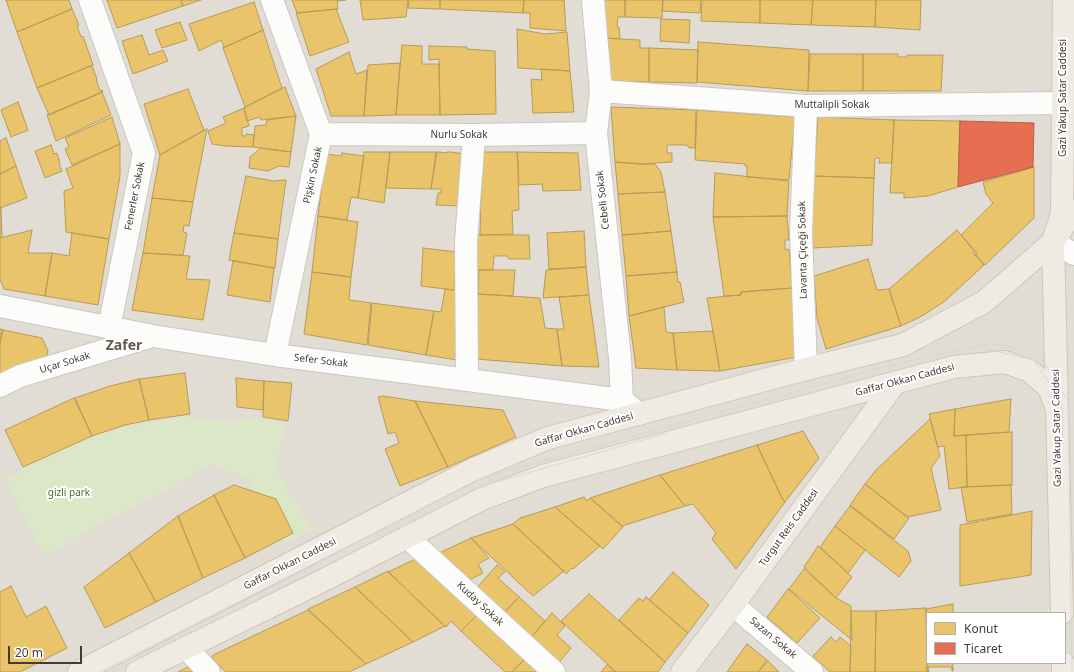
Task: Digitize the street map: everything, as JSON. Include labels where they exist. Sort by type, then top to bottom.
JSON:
[{"type":"main road","name":"Gazi Yakup Satar Caddesi","points":[[1062,612],[1053,242],[1070,210],[1064,103],[1069,68],[1064,0]]},
{"type":"main road","name":"Gaffar Okkan Caddesi","points":[[79,672],[472,470],[548,438],[806,369],[903,345],[984,302],[1053,242]]},
{"type":"main road","name":"Gaffar Okkan Caddesi","points":[[137,672],[482,499],[543,476],[954,367],[1004,362],[1030,371],[1050,388],[1056,409]]},
{"type":"main road","name":"Turgut Reis Caddesi","points":[[682,672],[733,605],[895,383]]},
{"type":"street","name":"Fenerler Sokak","points":[[90,0],[144,153],[109,328]]},
{"type":"street","name":"Pişkin Sokak","points":[[272,0],[321,134],[275,355]]},
{"type":"street","name":"Cebeli Sokak","points":[[593,0],[601,91],[596,133],[620,358],[622,400]]},
{"type":"street","name":"Muttalipli Sokak","points":[[601,91],[806,106],[1064,103]]},
{"type":"street","name":"Lavanta Çiçeği Sokak","points":[[806,106],[801,232],[806,369]]},
{"type":"street","name":"Nurlu Sokak","points":[[321,134],[474,135],[596,133]]},
{"type":"street","points":[[467,380],[466,242],[474,135]]},
{"type":"street","points":[[1053,242],[1074,254]]},
{"type":"street","name":"Sefer Sokak","points":[[0,306],[153,336],[275,355],[622,400]]},
{"type":"street","name":"Uçar Sokak","points":[[0,386],[20,376],[153,336]]},
{"type":"street","points":[[622,400],[639,414]]},
{"type":"street","name":"Kuday Sokak","points":[[407,537],[554,672]]},
{"type":"street","name":"Sazan Sokak","points":[[733,605],[812,672]]},
{"type":"street","points":[[186,648],[209,672]]},
{"type":"shaded area","points":[[0,0],[1074,0],[1074,672],[0,672]]},
{"type":"green space","name":"gizli park","points":[[269,416],[285,428],[276,470],[313,530],[284,543],[249,479],[214,464],[44,555],[4,479],[77,440],[124,427],[182,417],[233,422]]},
{"type":"building: Konut","points":[[6,0],[69,0],[72,9],[17,32]]},
{"type":"building: Konut","points":[[107,0],[181,0],[183,6],[117,28]]},
{"type":"building: Konut","points":[[181,0],[201,0],[183,6]]},
{"type":"building: Konut","points":[[292,0],[346,0],[337,1],[338,9],[297,13]]},
{"type":"building: Konut","points":[[360,0],[408,0],[406,17],[363,20]]},
{"type":"building: Konut","points":[[409,0],[440,0],[440,9],[408,8]]},
{"type":"building: Konut","points":[[440,0],[524,0],[523,13],[440,9]]},
{"type":"building: Konut","points":[[524,0],[564,0],[566,31],[530,28],[530,13],[523,13]]},
{"type":"building: Konut","points":[[601,0],[625,0],[625,17],[618,17],[617,27],[619,27],[620,39],[603,38]]},
{"type":"building: Konut","points":[[625,0],[663,0],[662,18],[625,17]]},
{"type":"building: Konut","points":[[663,0],[701,0],[700,13],[662,11]]},
{"type":"building: Konut","points":[[702,0],[760,0],[760,23],[701,21]]},
{"type":"building: Konut","points":[[760,0],[813,0],[811,25],[760,23]]},
{"type":"building: Konut","points":[[813,0],[876,0],[875,27],[811,25]]},
{"type":"building: Konut","points":[[876,0],[921,0],[920,30],[875,27]]},
{"type":"building: Konut","points":[[254,2],[263,30],[223,48],[224,46],[221,40],[199,51],[189,24]]},
{"type":"building: Konut","points":[[72,9],[79,25],[77,26],[81,37],[83,36],[93,65],[37,88],[17,32]]},
{"type":"building: Konut","points":[[336,9],[349,42],[310,56],[296,13]]},
{"type":"building: Konut","points":[[661,19],[690,20],[689,43],[660,41]]},
{"type":"building: Konut","points":[[180,22],[187,40],[162,48],[155,30]]},
{"type":"building: Konut","points":[[517,29],[545,34],[567,32],[570,71],[518,68]]},
{"type":"building: Konut","points":[[263,30],[282,88],[245,107],[223,48]]},
{"type":"building: Konut","points":[[142,35],[149,55],[163,50],[168,61],[133,74],[122,41]]},
{"type":"building: Konut","points":[[603,38],[640,40],[640,48],[649,48],[649,82],[608,81]]},
{"type":"building: Konut","points":[[698,42],[809,50],[808,91],[697,82]]},
{"type":"building: Konut","points":[[402,45],[422,46],[422,64],[439,64],[440,115],[396,115]]},
{"type":"building: Konut","points":[[429,46],[467,47],[467,49],[495,51],[496,114],[440,115],[439,59],[429,60]]},
{"type":"building: Konut","points":[[649,48],[698,50],[697,83],[649,82]]},
{"type":"building: Konut","points":[[349,52],[356,74],[367,70],[364,116],[331,116],[316,69]]},
{"type":"building: Konut","points":[[810,54],[863,54],[863,91],[808,91]]},
{"type":"building: Konut","points":[[863,54],[898,54],[898,57],[907,57],[907,55],[943,55],[941,91],[863,91]]},
{"type":"building: Konut","points":[[400,63],[396,115],[364,116],[368,65]]},
{"type":"building: Konut","points":[[93,65],[92,66],[100,91],[102,90],[103,92],[49,115],[37,88]]},
{"type":"building: Konut","points":[[541,69],[570,71],[574,112],[533,113],[531,79],[542,80]]},
{"type":"building: Konut","points":[[285,87],[296,116],[261,120],[260,117],[247,121],[244,108]]},
{"type":"building: Konut","points":[[188,89],[204,130],[160,155],[144,104]]},
{"type":"building: Konut","points":[[102,92],[111,115],[56,141],[47,115]]},
{"type":"building: Konut","points":[[18,102],[28,130],[11,137],[1,110]]},
{"type":"building: Konut","points":[[611,107],[696,110],[695,148],[689,148],[687,145],[667,145],[667,153],[672,153],[672,162],[641,164],[615,162]]},
{"type":"building: Konut","points":[[244,108],[249,126],[242,128],[242,136],[246,136],[246,134],[254,135],[253,147],[212,144],[208,131],[226,123],[223,117]]},
{"type":"building: Konut","points":[[697,110],[795,117],[789,180],[747,177],[747,166],[745,166],[745,164],[695,160]]},
{"type":"building: Konut","points":[[296,116],[291,152],[253,147],[255,126],[266,125],[267,120]]},
{"type":"building: Konut","points":[[112,117],[120,144],[72,165],[65,149],[69,147],[65,138]]},
{"type":"building: Konut","points":[[818,117],[894,120],[892,163],[879,163],[880,158],[875,158],[874,178],[814,176]]},
{"type":"building: Konut","points":[[894,120],[960,121],[958,187],[928,196],[904,198],[904,193],[890,193]]},
{"type":"building: Konut","points":[[207,129],[193,202],[152,198],[160,155]]},
{"type":"building: Konut","points":[[6,138],[16,166],[0,174],[0,141]]},
{"type":"building: Konut","points":[[120,144],[120,176],[109,239],[66,232],[64,191],[73,188],[66,169]]},
{"type":"building: Konut","points":[[51,145],[54,154],[57,153],[62,171],[45,178],[35,151]]},
{"type":"building: Konut","points":[[261,148],[291,152],[289,167],[279,166],[268,171],[249,168],[250,157]]},
{"type":"building: Konut","points":[[364,152],[390,152],[384,203],[358,198]]},
{"type":"building: Konut","points":[[390,152],[436,152],[431,189],[386,188]]},
{"type":"building: Konut","points":[[437,152],[465,154],[461,206],[436,205],[438,193],[441,193],[441,189],[431,189]]},
{"type":"building: Konut","points":[[482,152],[517,152],[519,172],[519,210],[512,211],[513,234],[480,235]]},
{"type":"building: Konut","points":[[517,152],[578,153],[581,190],[543,191],[542,184],[519,185]]},
{"type":"building: Konut","points":[[342,153],[364,156],[358,198],[351,197],[347,220],[318,216],[326,154],[342,156]]},
{"type":"building: Konut","points":[[615,162],[655,164],[661,172],[665,192],[618,194]]},
{"type":"building: Konut","points":[[16,166],[27,198],[0,208],[0,174]]},
{"type":"building: Konut","points":[[1034,167],[1034,218],[985,265],[975,254],[977,253],[961,235],[993,203],[986,194],[983,182]]},
{"type":"building: Konut","points":[[715,173],[789,181],[787,216],[713,217]]},
{"type":"building: Konut","points":[[246,176],[273,181],[286,180],[278,239],[234,233]]},
{"type":"building: Konut","points":[[814,176],[874,178],[872,245],[813,248],[811,208]]},
{"type":"building: Konut","points":[[665,192],[671,231],[622,235],[618,194]]},
{"type":"building: Konut","points":[[152,198],[193,202],[189,226],[184,225],[183,232],[187,233],[183,255],[143,253]]},
{"type":"building: Konut","points":[[0,208],[2,237],[0,238]]},
{"type":"building: Konut","points":[[318,216],[358,222],[351,277],[312,272]]},
{"type":"building: Konut","points":[[787,216],[789,240],[785,240],[785,250],[789,249],[792,288],[741,292],[741,295],[724,296],[713,217]]},
{"type":"building: Konut","points":[[32,230],[28,253],[52,253],[45,296],[4,289],[0,279],[0,238]]},
{"type":"building: Konut","points":[[957,230],[975,252],[973,253],[984,265],[945,301],[922,316],[901,326],[889,289]]},
{"type":"building: Konut","points":[[584,231],[586,267],[549,269],[547,233]]},
{"type":"building: Konut","points":[[671,231],[677,272],[626,276],[622,235]]},
{"type":"building: Konut","points":[[72,233],[109,239],[98,305],[45,296],[52,253],[69,256]]},
{"type":"building: Konut","points":[[234,233],[278,239],[275,268],[229,260]]},
{"type":"building: Konut","points":[[477,235],[529,235],[530,259],[509,259],[507,256],[494,256],[493,270],[475,270]]},
{"type":"building: Konut","points":[[423,248],[457,252],[454,290],[421,286]]},
{"type":"building: Konut","points":[[143,253],[190,256],[186,279],[210,280],[203,320],[132,310]]},
{"type":"building: Konut","points":[[868,259],[877,290],[889,289],[901,326],[826,349],[817,318],[814,276]]},
{"type":"building: Konut","points":[[233,261],[274,268],[270,302],[227,295]]},
{"type":"building: Konut","points":[[586,267],[589,295],[543,298],[546,270]]},
{"type":"building: Konut","points":[[479,270],[515,270],[513,296],[478,294]]},
{"type":"building: Konut","points":[[312,272],[351,277],[349,300],[371,303],[367,345],[304,334]]},
{"type":"building: Konut","points":[[677,272],[678,282],[680,282],[684,302],[629,316],[626,276]]},
{"type":"building: Konut","points":[[792,288],[797,357],[720,371],[707,298],[741,295],[741,292]]},
{"type":"building: Konut","points":[[445,289],[460,291],[457,360],[426,355],[434,311],[441,312]]},
{"type":"building: Konut","points":[[478,294],[540,298],[545,328],[557,329],[562,366],[476,359]]},
{"type":"building: Konut","points":[[589,295],[599,367],[562,366],[557,329],[564,329],[559,297]]},
{"type":"building: Konut","points":[[372,303],[434,311],[426,355],[368,345]]},
{"type":"building: Konut","points":[[664,307],[666,332],[673,333],[677,370],[636,368],[629,316]]},
{"type":"building: Konut","points":[[0,329],[3,330],[0,343]]},
{"type":"building: Konut","points":[[3,330],[42,338],[48,351],[46,358],[0,382],[0,343]]},
{"type":"building: Konut","points":[[713,331],[720,371],[677,370],[673,333]]},
{"type":"building: Konut","points":[[185,373],[190,414],[149,420],[139,379]]},
{"type":"building: Konut","points":[[236,378],[264,381],[263,410],[237,407]]},
{"type":"building: Konut","points":[[139,379],[149,420],[125,425],[92,436],[75,398],[110,386]]},
{"type":"building: Konut","points":[[264,381],[292,383],[288,421],[263,417]]},
{"type":"building: Konut","points":[[383,396],[415,401],[448,467],[400,486],[385,449],[399,443],[395,432],[388,434],[378,397]]},
{"type":"building: Konut","points":[[74,398],[92,436],[23,467],[5,430]]},
{"type":"building: Konut","points":[[1011,399],[1009,432],[954,436],[955,409]]},
{"type":"building: Konut","points":[[415,401],[503,410],[516,437],[448,467]]},
{"type":"building: Konut","points":[[955,409],[954,436],[966,435],[967,487],[949,489],[944,446],[938,447],[929,414]]},
{"type":"building: Konut","points":[[930,419],[940,456],[931,468],[941,510],[907,517],[865,484],[876,470]]},
{"type":"building: Konut","points":[[803,431],[819,458],[785,502],[757,445]]},
{"type":"building: Konut","points":[[1012,432],[1012,485],[967,487],[966,435]]},
{"type":"building: Konut","points":[[757,445],[785,502],[736,569],[712,539],[716,533],[693,504],[685,506],[660,475]]},
{"type":"building: Konut","points":[[660,475],[685,506],[622,526],[590,498]]},
{"type":"building: Konut","points":[[865,484],[909,518],[894,539],[850,505]]},
{"type":"building: Konut","points":[[234,485],[276,499],[293,533],[245,558],[214,495]]},
{"type":"building: Konut","points":[[1011,485],[1012,514],[967,522],[961,487]]},
{"type":"building: Konut","points":[[214,495],[245,558],[203,578],[178,516]]},
{"type":"building: Konut","points":[[584,497],[587,501],[590,498],[623,527],[603,549],[555,507]]},
{"type":"building: Konut","points":[[850,506],[908,551],[911,561],[899,577],[835,526]]},
{"type":"building: Konut","points":[[555,507],[600,546],[566,574],[513,524],[520,518]]},
{"type":"building: Konut","points":[[1032,511],[1031,575],[960,586],[960,525]]},
{"type":"building: Konut","points":[[178,516],[203,578],[156,602],[129,553]]},
{"type":"building: Konut","points":[[513,524],[564,571],[533,596],[471,538]]},
{"type":"building: Konut","points":[[835,526],[865,550],[848,573],[820,547]]},
{"type":"building: Konut","points":[[471,538],[489,558],[478,564],[483,573],[465,582],[437,554]]},
{"type":"building: Konut","points":[[818,546],[852,577],[836,598],[804,567]]},
{"type":"building: Konut","points":[[129,553],[156,602],[105,628],[84,587]]},
{"type":"building: Konut","points":[[420,557],[479,613],[461,631],[451,621],[446,627],[388,572]]},
{"type":"building: Konut","points":[[497,565],[505,572],[498,578],[519,597],[501,616],[475,590]]},
{"type":"building: Konut","points":[[804,569],[836,598],[851,606],[852,640],[789,589]]},
{"type":"building: Konut","points":[[388,571],[445,626],[413,642],[355,587]]},
{"type":"building: Konut","points":[[673,572],[709,605],[688,633],[649,600]]},
{"type":"building: Konut","points":[[11,586],[26,617],[46,606],[67,648],[20,672],[0,672],[0,592]]},
{"type":"building: Konut","points":[[355,587],[413,642],[366,664],[308,609]]},
{"type":"building: Konut","points":[[788,589],[820,618],[797,643],[767,617]]},
{"type":"building: Konut","points":[[589,594],[665,662],[658,672],[616,672],[561,621]]},
{"type":"building: Konut","points":[[519,597],[545,621],[528,641],[501,616]]},
{"type":"building: Konut","points":[[646,597],[688,633],[665,662],[619,620],[639,598],[643,601]]},
{"type":"building: Konut","points":[[953,604],[953,612],[926,612],[926,609]]},
{"type":"building: Konut","points":[[926,608],[927,672],[875,672],[876,611]]},
{"type":"building: Konut","points":[[308,610],[366,664],[349,672],[226,672],[212,659],[213,655]]},
{"type":"building: Konut","points":[[851,611],[876,611],[875,672],[850,672]]},
{"type":"building: Konut","points":[[479,613],[526,658],[512,672],[505,672],[461,631]]},
{"type":"building: Konut","points":[[552,613],[565,626],[557,635],[571,648],[556,666],[528,641]]},
{"type":"building: Konut","points":[[831,637],[836,642],[840,637],[851,646],[850,672],[830,672],[813,656]]},
{"type":"building: Konut","points":[[747,644],[767,660],[758,672],[727,672]]},
{"type":"building: Konut","points":[[526,657],[542,672],[512,672]]},
{"type":"building: Konut","points":[[768,661],[779,672],[758,672]]},
{"type":"building: Konut","points":[[927,664],[953,664],[953,671],[952,667],[928,667],[929,672],[927,672]]},
{"type":"building: Konut","points":[[607,665],[615,672],[601,672]]},
{"type":"building: Konut","points":[[188,667],[193,672],[178,672]]},
{"type":"building: Ticaret","points":[[960,121],[1034,123],[1033,167],[958,187]]},
{"type":"tram line","points":[[100,672],[483,478],[884,367],[988,344],[1008,346],[1041,357],[1068,401],[1072,672]]},
{"type":"tram line","points":[[986,351],[991,350],[1034,360],[1062,402],[1063,444]]},
{"type":"tram line","points":[[114,671],[482,486],[667,433]]},
{"type":"district","name":"Zafer","points":[[124,346]]}]
